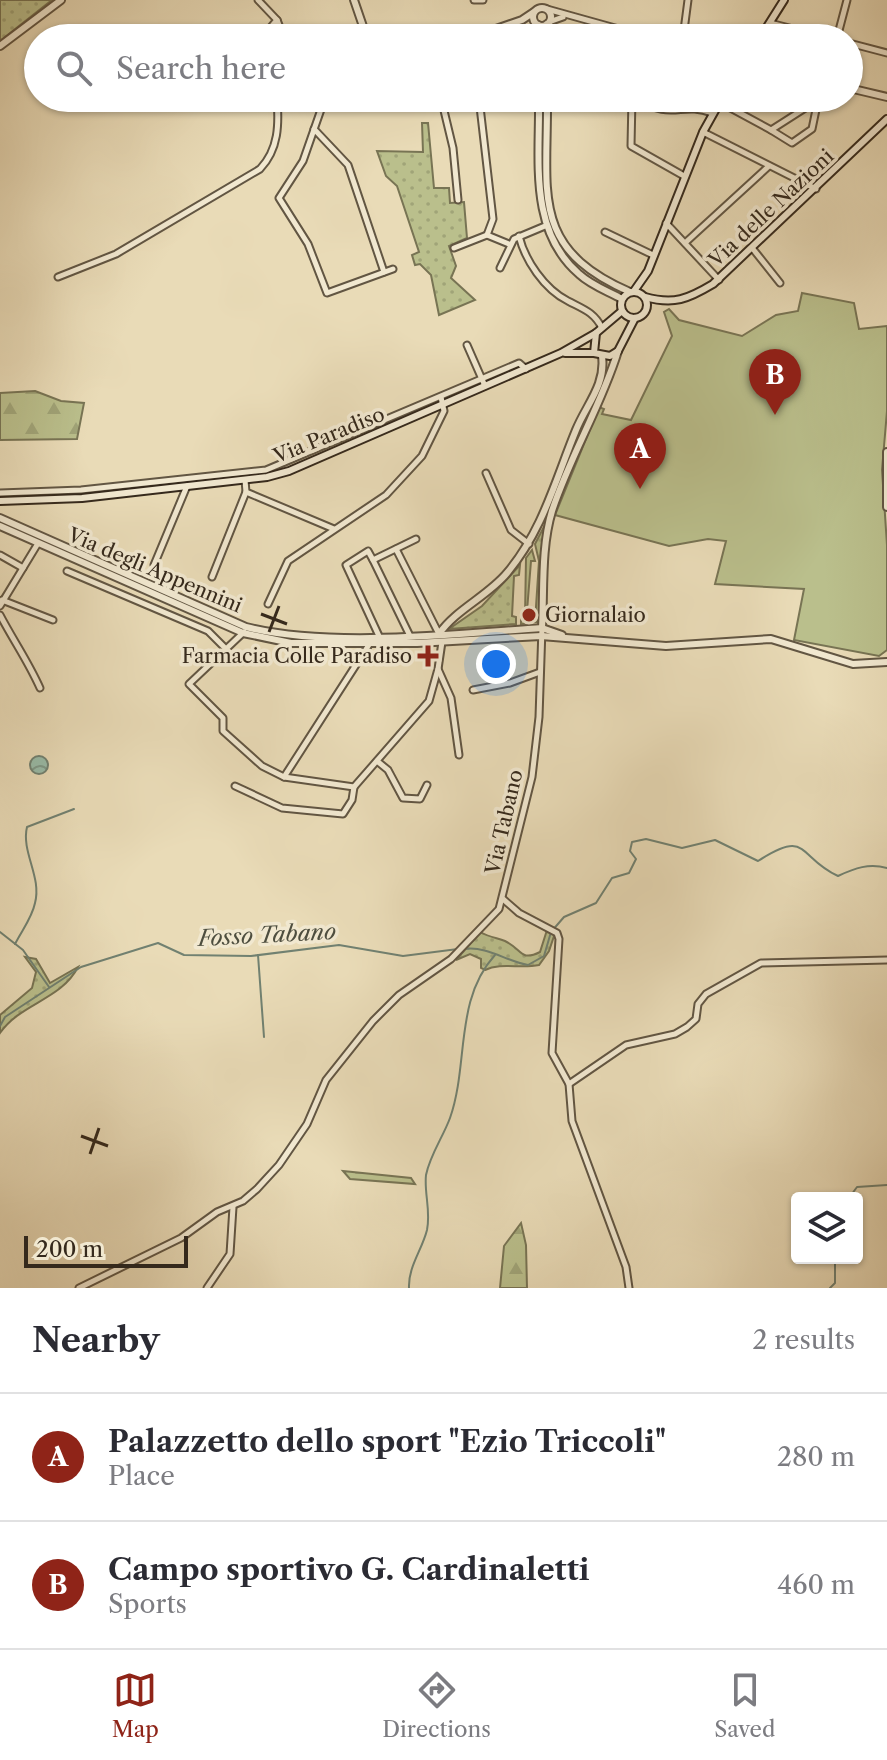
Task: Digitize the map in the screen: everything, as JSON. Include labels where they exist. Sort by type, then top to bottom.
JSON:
[{"type":"street","points":[[29,24],[61,0]]},
{"type":"street","points":[[258,0],[279,24]]},
{"type":"street","points":[[354,0],[362,24]]},
{"type":"street","points":[[474,0],[483,0]]},
{"type":"street","points":[[536,24],[537,0]]},
{"type":"street","points":[[546,0],[548,23]]},
{"type":"street","points":[[685,24],[688,0]]},
{"type":"street","points":[[774,24],[770,23],[784,0]]},
{"type":"street","points":[[841,24],[847,0]]},
{"type":"street","points":[[511,24],[535,11],[546,9],[593,24]]},
{"type":"street","points":[[522,20],[548,23],[566,16]]},
{"type":"street","points":[[274,24],[277,20]]},
{"type":"street","points":[[2,44],[24,28]]},
{"type":"street","points":[[863,47],[887,53]]},
{"type":"street","points":[[863,91],[887,97]]},
{"type":"street","points":[[58,277],[116,254],[260,169],[268,161],[279,125],[278,112]]},
{"type":"street","points":[[320,112],[303,161],[279,198],[308,244],[327,293],[393,269]]},
{"type":"street","points":[[444,112],[453,148],[458,200]]},
{"type":"street","points":[[481,112],[493,219],[487,235]]},
{"type":"street","points":[[539,112],[540,193],[545,226],[561,255],[579,275],[622,299],[638,294],[712,113],[708,112]]},
{"type":"street","points":[[547,112],[549,201],[558,234],[572,258],[587,272],[638,294]]},
{"type":"street","points":[[633,112],[631,146],[684,176]]},
{"type":"street","points":[[741,112],[792,143],[812,129],[817,112]]},
{"type":"street","points":[[771,130],[799,112]]},
{"type":"street","name":"Via delle Nazioni","points":[[638,294],[667,303],[687,300],[719,280],[887,119]]},
{"type":"street","points":[[314,129],[348,165],[384,272]]},
{"type":"street","points":[[703,132],[816,189]]},
{"type":"street","points":[[685,243],[769,166]]},
{"type":"street","points":[[665,223],[719,280]]},
{"type":"street","points":[[500,268],[509,244],[519,236],[545,226]]},
{"type":"street","points":[[605,232],[653,255]]},
{"type":"street","points":[[454,248],[487,235],[509,244]]},
{"type":"street","points":[[519,236],[524,254],[534,269],[558,295],[585,309],[602,328]]},
{"type":"street","points":[[753,249],[780,283]]},
{"type":"street","name":"Via Tabano","points":[[79,1288],[181,1238],[257,1189],[279,1165],[307,1124],[326,1080],[373,1021],[399,995],[457,953],[486,924],[503,899],[532,777],[547,538],[552,512],[582,434],[607,385],[618,351],[635,318],[646,312],[638,294]]},
{"type":"street","points":[[622,299],[622,311],[635,318]]},
{"type":"street","name":"Via Paradiso","points":[[0,499],[187,486],[245,480],[289,471],[442,400],[561,353],[596,333],[622,311]]},
{"type":"street","points":[[594,353],[596,333]]},
{"type":"street","points":[[467,345],[483,383]]},
{"type":"street","points":[[561,353],[594,353],[602,356],[618,351]]},
{"type":"street","points":[[439,634],[446,624],[492,590],[529,544],[547,510],[577,428],[603,376],[602,356]]},
{"type":"street","points":[[81,494],[266,470],[442,400],[444,411],[422,456],[394,488],[288,561],[268,604]]},
{"type":"street","points":[[887,452],[887,507]]},
{"type":"street","points":[[486,473],[511,530],[529,544]]},
{"type":"street","points":[[212,577],[246,492],[245,480]]},
{"type":"street","points":[[154,565],[187,486]]},
{"type":"street","points":[[246,492],[335,530]]},
{"type":"street","name":"Via degli Appennini","points":[[0,518],[245,630],[291,635],[410,636],[542,628]]},
{"type":"street","name":"Via degli Appennini","points":[[0,526],[37,545],[245,630],[291,643],[371,644],[541,636],[569,638]]},
{"type":"street","points":[[373,560],[416,539]]},
{"type":"street","name":"Via degli Appennini","points":[[1,603],[37,545]]},
{"type":"street","points":[[235,786],[282,808],[343,814],[352,800],[354,787],[429,701],[442,642],[396,549]]},
{"type":"street","points":[[284,777],[376,636],[347,573],[346,565],[352,560],[368,551],[410,636]]},
{"type":"street","points":[[0,555],[23,568]]},
{"type":"street","points":[[67,571],[208,631],[226,649]]},
{"type":"street","points":[[1,603],[53,620]]},
{"type":"street","points":[[0,615],[18,651],[27,658],[40,688]]},
{"type":"street","points":[[542,628],[569,638],[666,646],[771,639],[853,664],[885,661]]},
{"type":"street","points":[[245,630],[189,684],[223,718],[223,731],[262,766],[284,777],[354,787]]},
{"type":"street","points":[[438,669],[451,698],[459,755]]},
{"type":"street","points":[[473,690],[510,683],[540,672]]},
{"type":"street","points":[[377,761],[388,770],[403,798],[420,799],[427,785]]},
{"type":"street","points":[[503,899],[519,913],[557,933],[560,946],[551,1046],[569,1084],[572,1121],[621,1252],[629,1288]]},
{"type":"street","points":[[569,1084],[626,1045],[675,1034],[687,1027],[696,1019],[698,1004],[706,994],[761,963],[887,960]]},
{"type":"street","points":[[207,1288],[230,1254],[233,1207]]},
{"type":"green space","points":[[0,0],[52,0],[0,41]]},
{"type":"green space","points":[[422,123],[428,123],[434,188],[449,188],[450,203],[464,202],[467,238],[449,246],[456,266],[451,278],[475,300],[439,315],[431,275],[420,264],[415,265],[412,255],[419,252],[397,186],[386,176],[377,151],[423,152]]},
{"type":"green space","points":[[802,293],[854,303],[859,329],[887,326],[887,411],[882,470],[887,545],[887,650],[879,656],[794,640],[804,589],[715,584],[726,541],[708,539],[669,546],[555,515],[599,407],[604,409],[602,414],[631,420],[672,336],[664,312],[669,309],[679,320],[742,336],[776,315],[798,311]]},
{"type":"green space","points":[[35,391],[61,401],[84,403],[77,439],[0,440],[0,393]]},
{"type":"green space","points":[[547,521],[538,622],[535,622],[539,561],[535,544]]},
{"type":"green space","points":[[532,550],[535,561],[531,561],[527,611],[531,612],[531,623],[521,624],[521,617],[525,617],[526,558]]},
{"type":"green space","points":[[520,565],[519,575],[514,576],[512,616],[516,617],[516,624],[449,629],[482,606]]},
{"type":"green space","points":[[547,930],[555,933],[549,951],[539,965],[498,966],[485,970],[481,968],[481,959],[470,954],[456,960],[480,932],[511,944],[525,955],[533,955],[540,952]]},
{"type":"green space","points":[[25,957],[36,959],[50,983],[78,967],[62,987],[19,1015],[0,1033],[0,1015],[32,988],[36,972]]},
{"type":"green space","points":[[343,1171],[411,1178],[415,1184],[350,1179]]},
{"type":"green space","points":[[521,1223],[526,1245],[527,1288],[500,1288],[504,1246]]},
{"type":"water","points":[[39,756],[48,765],[39,774],[30,765]]},
{"type":"waterway","points":[[15,944],[35,903],[36,884],[27,846],[27,827],[74,809]]},
{"type":"waterway","name":"Fosso Tabano","points":[[465,949],[489,952],[528,965],[544,956],[551,932],[564,917],[596,903],[612,878],[629,873],[636,859],[630,851],[632,842],[646,839],[682,848],[715,840],[758,861],[774,851],[795,846],[838,876],[862,867],[887,868]]},
{"type":"waterway","points":[[0,932],[23,950],[49,987]]},
{"type":"waterway","name":"Fosso Tabano","points":[[0,1026],[5,1017],[81,967],[158,943],[184,955],[251,956],[339,945],[403,956],[458,949]]},
{"type":"waterway","points":[[258,955],[264,1037]]},
{"type":"waterway","points":[[409,1288],[411,1273],[427,1230],[426,1175],[456,1097],[473,992],[495,955]]},
{"type":"waterway","points":[[853,1192],[857,1187],[887,1185]]},
{"type":"waterway","points":[[830,1288],[835,1283],[835,1264]]},
{"type":"place","name":"Campo sportivo G. Cardinaletti","points":[[775,415]]},
{"type":"place","name":"Palazzetto dello sport \"Ezio Triccoli\"","points":[[640,489]]},
{"type":"place","name":"Giornalaio","points":[[529,615]]},
{"type":"place","name":"Farmacia Colle Paradiso","points":[[428,656]]}]
